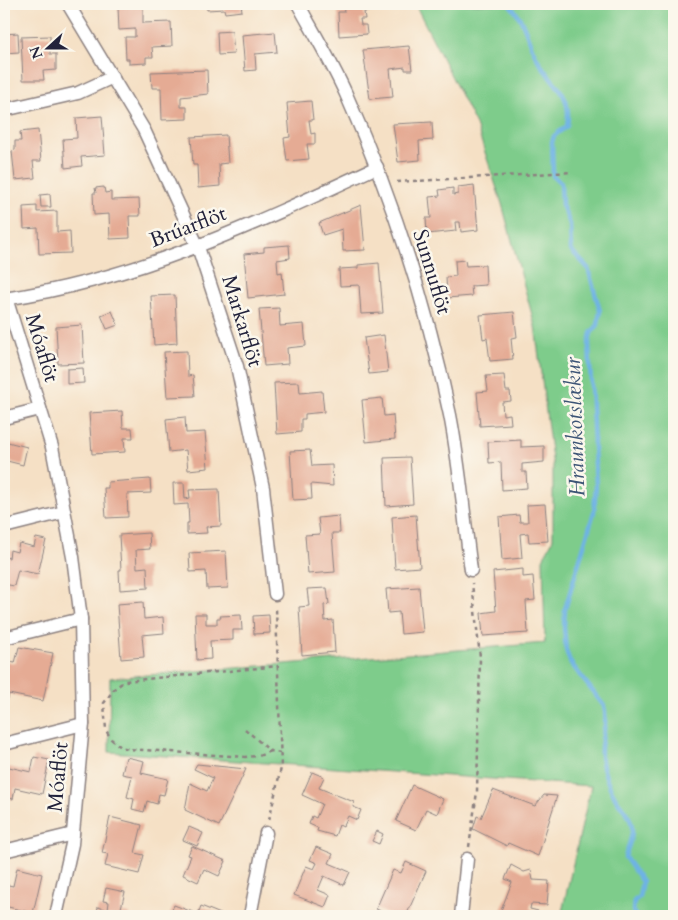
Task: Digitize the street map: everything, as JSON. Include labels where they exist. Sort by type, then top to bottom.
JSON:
[{"type":"street","name":"Markarflöt","points":[[68,4],[144,130],[198,247],[237,366],[263,488],[275,594]]},
{"type":"street","name":"Sunnuflöt","points":[[298,4],[345,92],[377,167],[409,261],[437,357],[450,417],[471,570]]},
{"type":"street","points":[[4,110],[78,93],[113,77]]},
{"type":"street","name":"Brúarflöt","points":[[5,299],[104,278],[198,247],[377,167]]},
{"type":"street","name":"Móaflöt","points":[[5,299],[52,447],[74,557],[81,618],[83,724],[73,834],[56,916]]},
{"type":"street","name":"Móaflöt","points":[[4,418],[40,409]]},
{"type":"street","points":[[4,527],[64,512]]},
{"type":"street","points":[[4,638],[81,618]]},
{"type":"street","name":"Móaflöt","points":[[4,744],[83,724]]},
{"type":"street","points":[[250,916],[266,833]]},
{"type":"street","name":"Móaflöt","points":[[4,851],[73,834]]},
{"type":"street","points":[[461,916],[467,859]]},
{"type":"path","points":[[383,186],[397,182],[545,172],[572,172]]},
{"type":"path","points":[[467,859],[477,792],[480,657],[471,570]]},
{"type":"path","points":[[266,833],[281,768],[279,666],[275,594]]},
{"type":"path","points":[[270,751],[259,756],[245,757],[129,750],[111,739],[106,730],[104,704],[115,688],[125,681],[279,666]]},
{"type":"path","points":[[244,729],[270,751],[280,753]]},
{"type":"green space","points":[[415,4],[674,4],[674,916],[561,916],[591,786],[109,752],[110,678],[545,643],[543,559],[553,539],[553,467],[535,326],[502,204],[476,125]]},
{"type":"building","points":[[206,4],[241,4],[242,11],[225,13],[224,9],[207,10]]},
{"type":"building","points":[[343,4],[389,4],[389,10],[364,12],[365,19],[360,19],[361,25],[366,25],[367,34],[339,36],[338,12],[344,12]]},
{"type":"building","points":[[143,6],[143,23],[171,22],[172,46],[152,47],[153,57],[146,57],[146,63],[129,64],[129,59],[126,59],[125,37],[135,37],[135,29],[119,30],[118,7]]},
{"type":"building","points":[[232,31],[234,54],[218,55],[217,32]]},
{"type":"building","points":[[275,32],[277,52],[255,54],[256,70],[245,71],[242,35]]},
{"type":"building","points":[[18,33],[19,52],[4,53],[4,34]]},
{"type":"building","points":[[50,36],[50,54],[56,54],[56,70],[43,71],[44,80],[23,80],[21,37]]},
{"type":"building","points":[[409,46],[412,70],[405,70],[405,67],[390,69],[393,97],[370,99],[363,50]]},
{"type":"building","points":[[207,70],[208,94],[181,97],[181,107],[187,107],[187,119],[162,120],[161,88],[152,88],[151,72]]},
{"type":"building","points":[[311,101],[313,120],[309,120],[311,134],[315,133],[315,144],[307,144],[309,159],[287,161],[284,138],[290,137],[287,103]]},
{"type":"building","points":[[102,116],[105,155],[81,157],[82,166],[65,168],[63,139],[77,138],[76,118]]},
{"type":"building","points":[[432,122],[433,140],[419,141],[420,160],[398,162],[393,124]]},
{"type":"building","points":[[38,130],[41,161],[33,161],[35,178],[15,180],[12,151],[15,150],[15,141],[21,141],[20,132]]},
{"type":"building","points":[[226,135],[228,163],[219,164],[220,186],[198,188],[197,165],[193,165],[191,137]]},
{"type":"building","points":[[474,185],[478,230],[461,232],[460,222],[455,222],[456,231],[427,234],[426,218],[431,218],[429,197],[440,196],[439,190],[453,188],[453,195],[458,194],[458,187]]},
{"type":"building","points":[[104,187],[105,193],[111,192],[111,200],[139,199],[140,216],[129,216],[130,238],[110,239],[109,214],[94,215],[93,193],[96,193],[95,188]]},
{"type":"building","points":[[50,194],[51,207],[41,207],[40,195]]},
{"type":"building","points":[[361,205],[365,250],[343,251],[342,229],[323,235],[319,223]]},
{"type":"building","points":[[37,206],[37,212],[57,211],[57,232],[70,231],[71,253],[39,254],[38,228],[24,229],[23,207]]},
{"type":"building","points":[[289,245],[290,258],[277,260],[278,273],[282,272],[284,294],[248,298],[244,254],[264,252],[264,247]]},
{"type":"building","points":[[465,260],[466,266],[485,265],[486,285],[471,286],[472,296],[447,298],[446,277],[456,276],[455,261]]},
{"type":"building","points":[[379,263],[383,313],[361,314],[359,285],[340,286],[339,269],[358,268],[358,265]]},
{"type":"building","points":[[175,295],[177,343],[154,345],[151,296]]},
{"type":"building","points":[[279,308],[280,326],[304,324],[306,346],[287,348],[288,364],[264,366],[259,309]]},
{"type":"building","points":[[112,311],[118,325],[107,329],[101,315]]},
{"type":"building","points":[[514,312],[517,337],[511,338],[513,359],[490,361],[487,338],[483,339],[480,315]]},
{"type":"building","points":[[82,325],[84,363],[58,364],[56,327]]},
{"type":"building","points":[[384,335],[388,372],[369,374],[364,338]]},
{"type":"building","points":[[187,351],[188,376],[193,375],[195,396],[167,397],[164,352]]},
{"type":"building","points":[[83,368],[84,383],[67,384],[67,369]]},
{"type":"building","points":[[504,375],[506,391],[510,391],[511,401],[502,402],[503,415],[510,414],[511,424],[480,426],[477,392],[488,391],[486,376]]},
{"type":"building","points":[[299,382],[300,393],[322,391],[324,412],[305,414],[305,419],[301,419],[301,432],[277,434],[274,383]]},
{"type":"building","points":[[382,398],[384,416],[393,415],[395,439],[366,442],[362,400]]},
{"type":"building","points":[[122,411],[123,428],[132,428],[133,438],[124,438],[125,452],[92,454],[89,413]]},
{"type":"building","points":[[185,417],[186,433],[205,432],[208,468],[188,470],[186,450],[169,452],[166,419]]},
{"type":"building","points":[[521,440],[521,447],[544,446],[544,462],[522,464],[522,472],[526,472],[527,488],[502,490],[501,462],[489,463],[488,442]]},
{"type":"building","points":[[4,441],[27,447],[23,465],[7,461],[4,471]]},
{"type":"building","points":[[310,450],[312,466],[332,465],[333,486],[311,484],[312,499],[293,500],[290,451]]},
{"type":"building","points":[[410,457],[413,504],[386,506],[384,458]]},
{"type":"building","points":[[150,479],[151,493],[127,494],[128,517],[106,518],[104,488],[108,488],[108,482]]},
{"type":"building","points":[[173,483],[184,483],[185,499],[190,498],[189,490],[219,489],[221,526],[206,527],[207,533],[187,534],[187,523],[189,523],[188,504],[174,505]]},
{"type":"building","points":[[545,504],[548,541],[529,542],[528,533],[520,534],[522,558],[502,560],[499,517],[519,515],[520,522],[528,522],[527,505]]},
{"type":"building","points":[[416,515],[420,567],[395,569],[392,517]]},
{"type":"building","points":[[339,516],[340,533],[332,533],[335,572],[308,574],[305,535],[320,534],[318,518]]},
{"type":"building","points":[[149,533],[150,549],[136,550],[137,568],[147,567],[148,588],[120,590],[119,535]]},
{"type":"building","points":[[36,538],[46,540],[38,574],[18,570],[14,586],[4,584],[4,557],[9,558],[10,550],[17,552],[19,543],[34,547]]},
{"type":"building","points":[[226,551],[228,588],[207,589],[206,571],[190,572],[189,553]]},
{"type":"building","points":[[523,569],[523,577],[533,576],[535,600],[526,601],[528,633],[483,636],[481,613],[496,611],[493,572]]},
{"type":"building","points":[[419,587],[423,632],[401,634],[399,612],[388,613],[386,589]]},
{"type":"building","points":[[327,588],[329,604],[324,605],[325,621],[333,620],[335,652],[302,655],[299,607],[309,606],[307,589]]},
{"type":"building","points":[[143,602],[144,619],[163,617],[164,633],[142,635],[144,657],[121,659],[117,604]]},
{"type":"building","points":[[195,614],[206,614],[206,624],[217,624],[217,618],[221,618],[220,616],[241,615],[242,630],[233,630],[233,640],[210,641],[211,659],[197,660]]},
{"type":"building","points":[[269,615],[270,633],[254,634],[253,616]]},
{"type":"building","points":[[19,647],[53,653],[43,701],[9,694],[4,713],[4,661],[15,663]]},
{"type":"building","points":[[34,757],[49,760],[42,794],[15,788],[13,799],[4,797],[4,769],[8,770],[9,767],[31,772]]},
{"type":"building","points":[[126,757],[144,761],[141,773],[168,779],[164,795],[159,794],[157,804],[147,801],[144,812],[132,809],[134,799],[127,797],[132,776],[122,774]]},
{"type":"building","points":[[197,764],[246,769],[219,826],[185,810],[190,783],[207,791],[213,778],[194,769]]},
{"type":"building","points":[[312,772],[324,777],[319,788],[354,802],[353,807],[361,810],[357,820],[348,816],[343,827],[339,825],[335,836],[317,831],[318,828],[309,824],[312,816],[316,818],[322,804],[302,795]]},
{"type":"building","points":[[412,785],[443,799],[437,814],[426,809],[416,830],[396,821]]},
{"type":"building","points":[[493,790],[535,806],[544,795],[557,796],[538,856],[508,843],[507,846],[473,829],[477,816],[481,818]]},
{"type":"building","points":[[110,817],[142,825],[135,853],[144,855],[139,874],[105,866],[108,854],[102,853]]},
{"type":"building","points":[[189,827],[203,833],[197,846],[183,840]]},
{"type":"building","points":[[377,831],[383,834],[379,844],[372,841]]},
{"type":"building","points":[[192,846],[226,861],[219,876],[204,869],[198,882],[183,875],[191,856],[188,855]]},
{"type":"building","points":[[316,847],[333,854],[329,863],[350,872],[344,885],[324,876],[318,890],[330,895],[325,907],[294,895],[306,866],[314,869],[317,863],[310,860]]},
{"type":"building","points":[[406,862],[426,871],[406,916],[393,916],[376,909],[393,870],[401,873]]},
{"type":"building","points":[[511,865],[524,872],[531,870],[533,880],[549,881],[547,905],[531,904],[530,909],[538,911],[536,916],[507,916],[500,913],[512,882],[505,879]]},
{"type":"building","points":[[17,868],[42,874],[33,913],[4,906],[4,884],[13,886]]},
{"type":"building","points":[[106,888],[125,892],[120,912],[130,914],[130,916],[96,916],[98,907],[108,910],[109,902],[103,901]]},
{"type":"building","points":[[174,905],[198,914],[201,906],[223,915],[169,916]]},
{"type":"waterway","name":"Hraunkotslækur","points":[[509,4],[523,23],[530,43],[542,67],[559,88],[567,104],[567,126],[554,136],[552,142],[553,176],[561,183],[562,205],[570,224],[571,250],[588,268],[600,311],[598,325],[591,333],[589,343],[596,486],[594,512],[565,609],[564,627],[566,650],[570,662],[604,706],[605,720],[601,750],[602,761],[612,792],[631,821],[632,834],[625,857],[642,882],[639,897],[634,901],[633,911],[636,916]]}]
